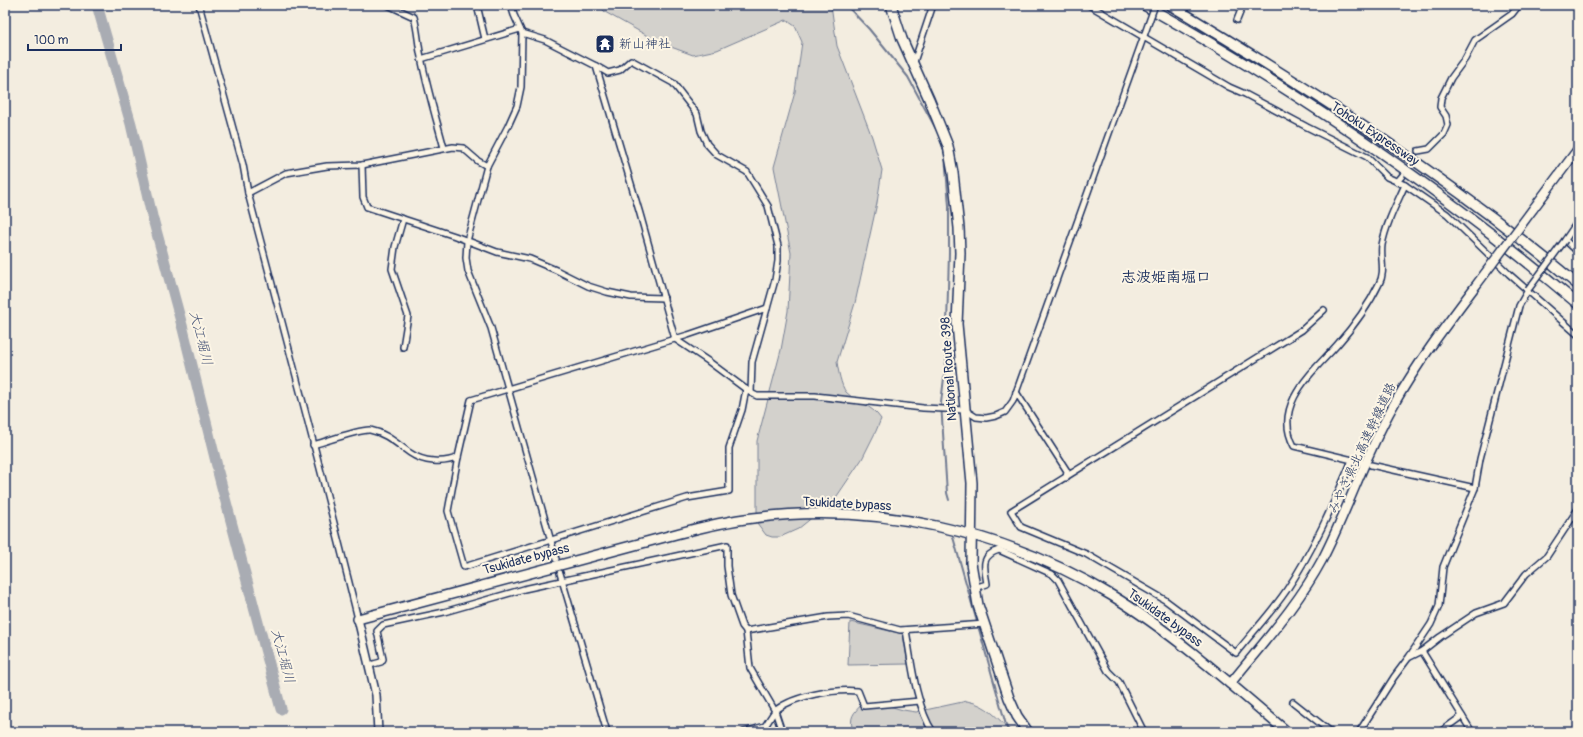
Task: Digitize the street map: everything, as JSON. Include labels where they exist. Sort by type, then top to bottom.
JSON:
[{"type":"highway","name":"National Route 398","points":[[891,5],[902,39],[948,146],[953,173],[959,228],[960,253],[957,324],[972,483],[971,563],[974,588],[982,625],[1009,698],[1017,716],[1028,732]]},
{"type":"highway","name":"Tohoku Expressway","points":[[1144,5],[1258,73],[1358,137],[1451,203],[1534,267],[1578,304]]},
{"type":"highway","name":"Tohoku Expressway","points":[[1170,5],[1265,62],[1363,125],[1459,192],[1543,256],[1578,285]]},
{"type":"highway","name":"Tsukidate bypass","points":[[358,619],[676,534],[753,518],[823,514],[875,516],[925,524],[971,534],[1050,562],[1105,592],[1162,630],[1287,732]]},
{"type":"main road","name":"みやぎ県北高速幹線道路","points":[[1230,684],[1275,628],[1312,577],[1338,528],[1376,440],[1404,386],[1433,343],[1578,149]]},
{"type":"street","points":[[199,5],[242,165],[370,665],[376,695],[378,732]]},
{"type":"street","points":[[388,5],[414,17],[418,29],[418,43],[421,59],[444,148]]},
{"type":"street","points":[[477,5],[485,39]]},
{"type":"street","points":[[512,5],[514,15],[521,31],[521,87],[517,106],[487,166],[467,241],[466,258],[468,271],[491,328],[556,559]]},
{"type":"street","points":[[913,63],[933,5]]},
{"type":"street","points":[[1089,5],[1229,87],[1367,157],[1387,177],[1405,185],[1447,214],[1578,335]]},
{"type":"street","points":[[596,66],[675,339],[757,396],[815,396],[965,410],[976,417],[986,418],[1005,412],[1013,401],[1155,5]]},
{"type":"street","points":[[1237,20],[1243,5]]},
{"type":"street","points":[[1418,151],[1429,149],[1444,134],[1448,124],[1446,116],[1440,107],[1441,98],[1451,78],[1465,59],[1475,40],[1512,14],[1519,5]]},
{"type":"street","points":[[421,59],[485,39],[521,31],[545,40],[608,73],[620,70],[631,60],[673,83],[697,114],[701,131],[707,144],[717,155],[748,172],[768,206],[778,246],[778,261],[775,280],[752,362],[751,393]]},
{"type":"street","points":[[248,193],[286,173],[328,166],[362,165],[444,148],[463,148],[478,162],[487,166]]},
{"type":"street","points":[[362,165],[363,197],[367,207],[509,255],[530,259],[588,286],[607,292],[631,297],[664,298]]},
{"type":"street","points":[[1396,182],[1402,176]]},
{"type":"street","points":[[1361,462],[1294,446],[1289,436],[1289,413],[1296,392],[1306,378],[1338,344],[1372,299],[1384,269],[1382,247],[1385,233],[1405,185]]},
{"type":"street","points":[[403,218],[395,247],[392,269],[408,316],[403,347]]},
{"type":"street","points":[[1359,732],[1394,677],[1431,624],[1439,606],[1443,567],[1475,488],[1480,459],[1519,306],[1528,290],[1578,221]]},
{"type":"street","points":[[1565,240],[1578,252]]},
{"type":"street","points":[[746,389],[742,410],[729,448],[728,490],[687,498],[464,567],[448,510],[471,400],[675,339],[767,308]]},
{"type":"street","points":[[1324,310],[1302,330],[1011,511],[1021,527],[1086,554],[1159,596],[1236,654],[1285,593],[1295,577],[1318,537],[1352,460]]},
{"type":"street","points":[[1016,392],[1067,471],[1066,478]]},
{"type":"street","points":[[313,445],[367,430],[392,439],[410,454],[421,458],[444,462],[458,457]]},
{"type":"street","points":[[1371,465],[1475,488]]},
{"type":"street","points":[[1409,657],[1422,651],[1476,613],[1504,603],[1526,574],[1547,556],[1578,509]]},
{"type":"street","points":[[370,665],[381,662],[383,659],[377,633],[381,626],[444,612],[524,589],[563,582],[727,545],[727,566],[732,596],[742,626],[746,631],[750,668],[775,711],[782,732]]},
{"type":"street","points":[[974,588],[987,584],[984,568],[985,559],[990,553],[999,550],[1052,574],[1058,580],[1108,671],[1119,682],[1144,732]]},
{"type":"street","points":[[560,573],[607,732]]},
{"type":"street","points":[[746,631],[841,616],[848,616],[900,630],[982,625]]},
{"type":"street","points":[[906,630],[920,701],[927,721],[934,732]]},
{"type":"street","points":[[1422,651],[1472,732]]},
{"type":"street","points":[[744,732],[766,726],[775,711],[789,703],[816,694],[847,690],[858,691],[864,706],[920,701]]},
{"type":"street","points":[[1293,702],[1331,732]]},
{"type":"street","points":[[1440,732],[1462,716]]},
{"type":"shaded area","points":[[599,5],[831,5],[837,46],[872,137],[882,170],[877,203],[855,303],[837,362],[841,382],[846,392],[873,410],[881,419],[862,459],[835,499],[798,529],[780,537],[766,535],[757,523],[757,441],[781,350],[788,311],[791,253],[774,167],[795,92],[802,42],[795,26],[786,20],[717,50],[693,55],[660,43],[605,12]]},
{"type":"shaded area","points":[[850,622],[903,634],[908,664],[848,665]]},
{"type":"shaded area","points":[[967,701],[987,709],[1012,732],[853,732],[851,722],[853,716],[863,703],[882,704],[916,712]]},
{"type":"waterway","name":"大江堀川","points":[[97,5],[131,124],[152,216]]},
{"type":"waterway","points":[[846,5],[869,29],[908,77],[937,131]]},
{"type":"waterway","points":[[940,137],[945,155],[949,206],[946,361],[941,403],[947,493],[949,500]]},
{"type":"waterway","name":"大江堀川","points":[[153,219],[183,329],[217,466]]},
{"type":"waterway","name":"大江堀川","points":[[218,472],[281,709]]},
{"type":"waterway","points":[[953,537],[1008,732]]},
{"type":"place","name":"新山神社","points":[[605,44]]},
{"type":"district","name":"志波姫南堀口","points":[[1166,277]]}]
